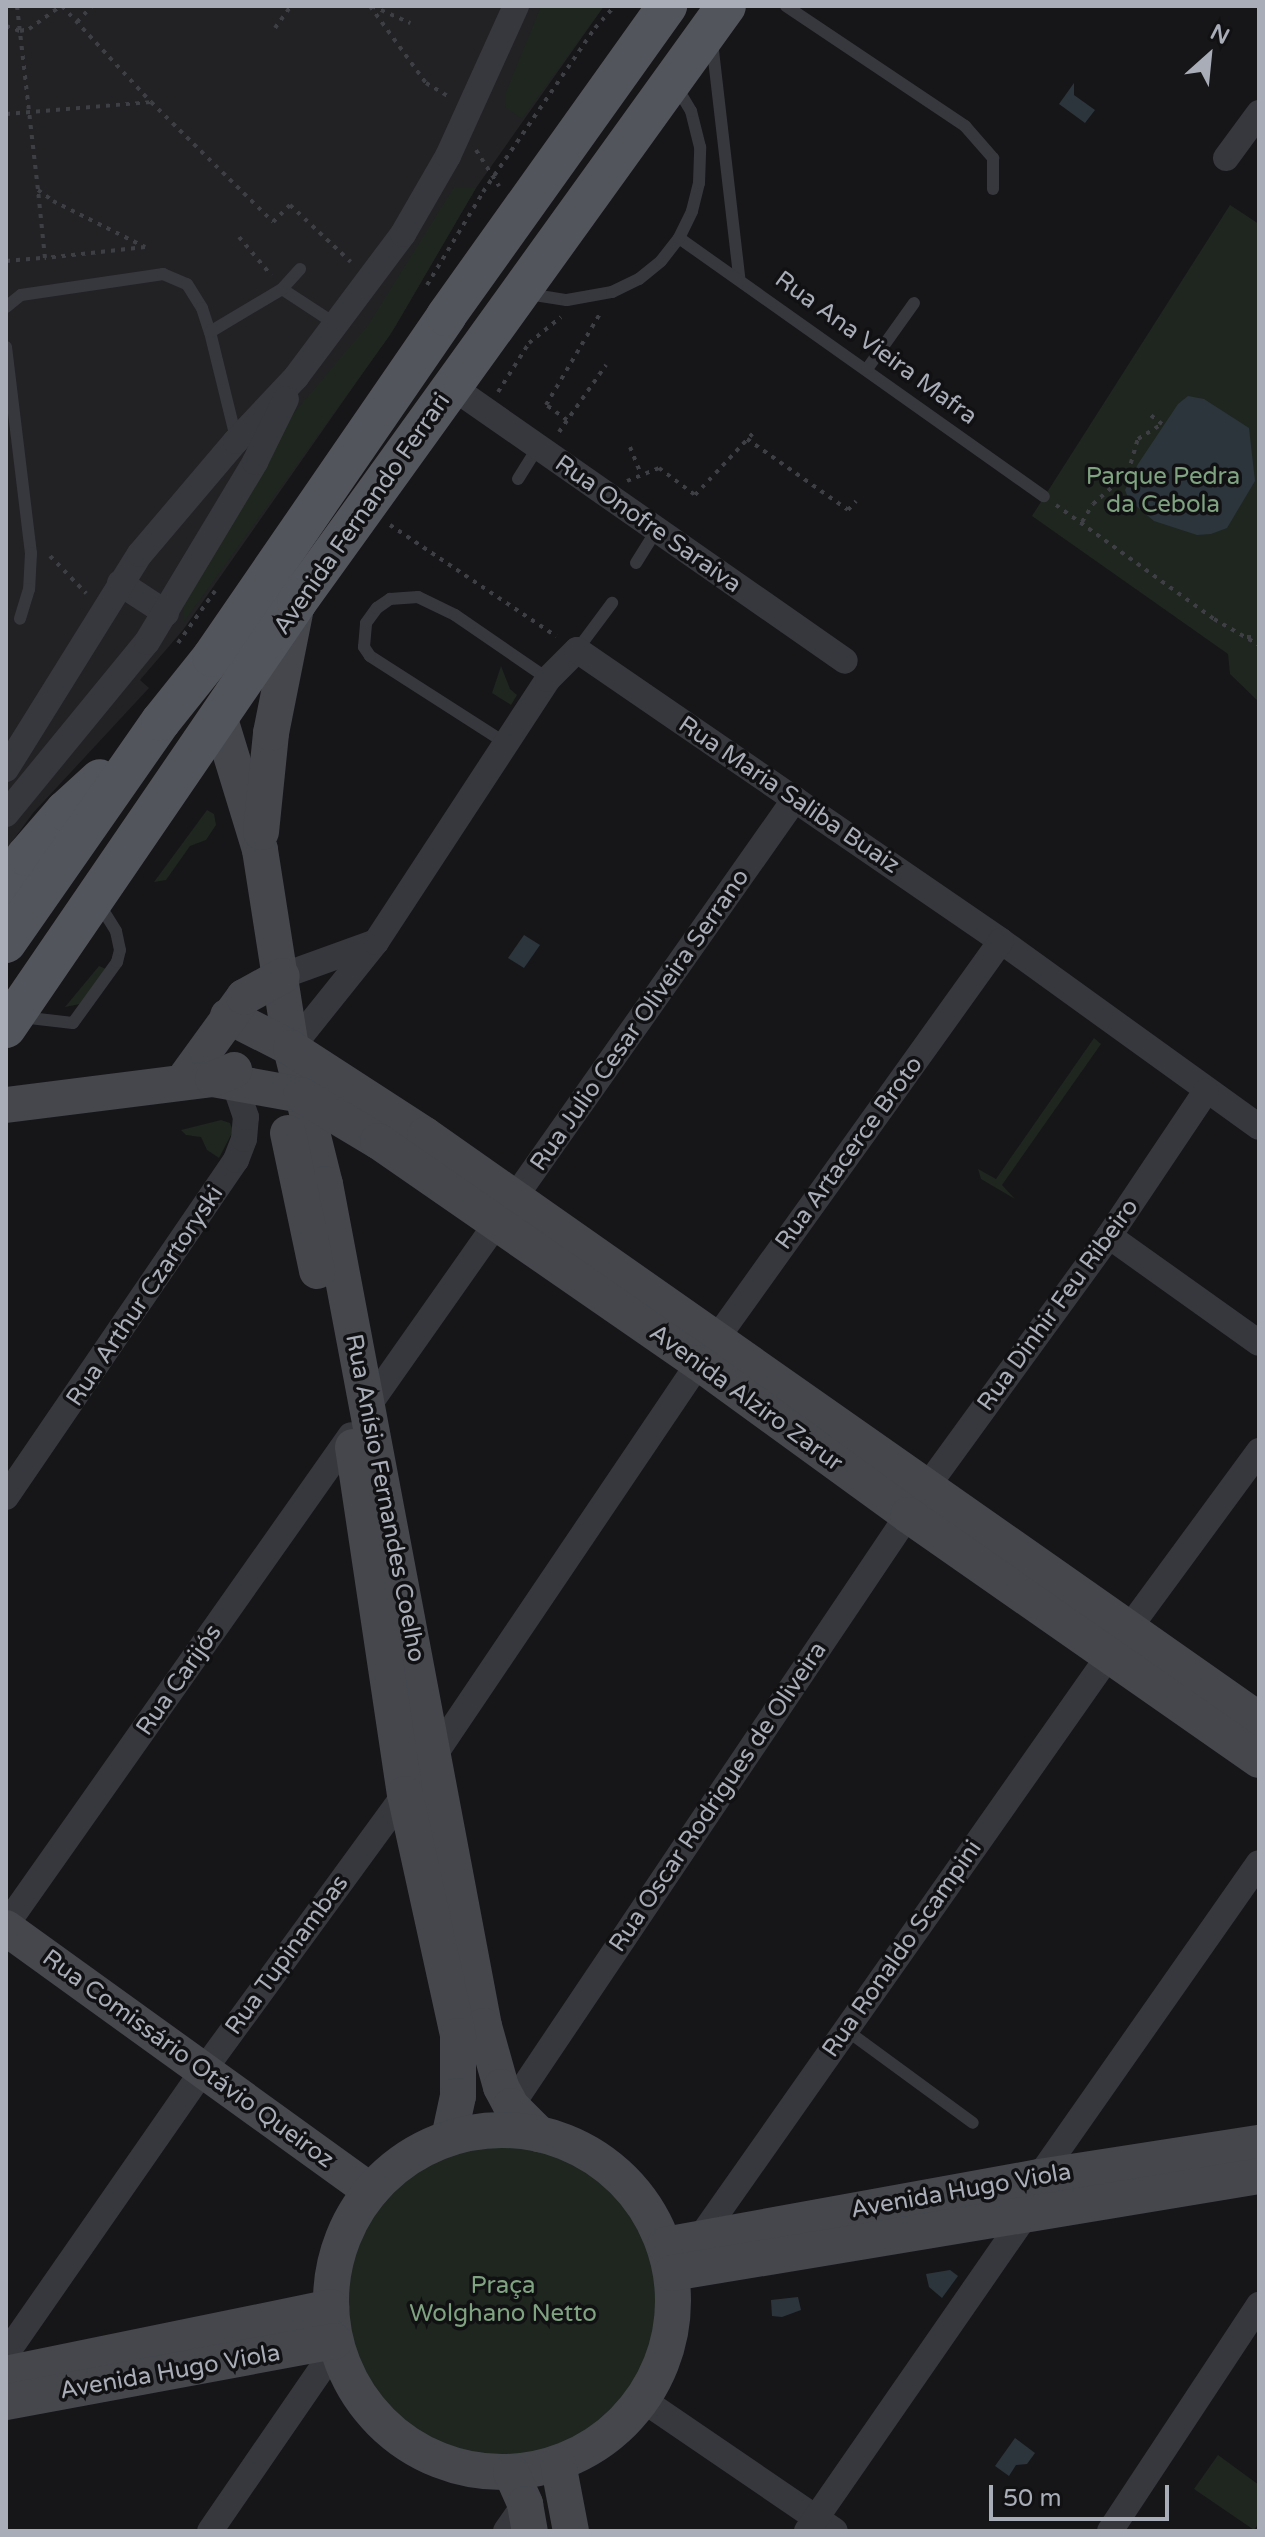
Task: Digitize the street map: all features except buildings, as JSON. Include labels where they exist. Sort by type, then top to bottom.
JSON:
[{"type":"main road","name":"Avenida Fernando Ferrari","points":[[6,943],[161,721],[212,657],[455,303],[667,6]]},
{"type":"main road","name":"Avenida Fernando Ferrari","points":[[10,1022],[220,719],[297,602],[718,17]]},
{"type":"main road","points":[[6,887],[26,856],[65,811],[161,721],[194,710],[220,719]]},
{"type":"street","points":[[6,769],[120,583],[236,441],[296,377],[337,325],[428,193],[516,6]]},
{"type":"street","points":[[1226,158],[1259,113]]},
{"type":"street","points":[[6,814],[74,733],[166,613],[255,462],[296,377]]},
{"type":"street","name":"Rua Onofre Saraiva","points":[[451,386],[845,661]]},
{"type":"street","points":[[120,583],[166,613]]},
{"type":"street","name":"Rua Anísio Fernandes Coelho","points":[[260,850],[271,733],[297,602]]},
{"type":"street","points":[[6,1105],[222,1082],[291,1048],[376,942],[548,679],[577,650]]},
{"type":"street","name":"Rua Maria Saliba Buaiz","points":[[577,650],[1001,941],[1259,1127]]},
{"type":"street","points":[[44,711],[74,733]]},
{"type":"street","name":"Rua Anísio Fernandes Coelho","points":[[220,719],[260,850],[291,1048],[325,1184],[380,1548],[390,1600],[433,1757],[484,2026],[501,2087],[511,2106],[539,2134]]},
{"type":"street","name":"Rua Julio Cesar Oliveira Serrano","points":[[506,1211],[795,799]]},
{"type":"street","name":"Rua Artacerce Broto","points":[[707,1351],[1001,941]]},
{"type":"street","points":[[222,1082],[228,1016],[257,986],[376,942]]},
{"type":"street","name":"Avenida Alziro Zarur","points":[[228,1016],[291,1048],[425,1135],[506,1211]]},
{"type":"street","name":"Rua Anísio Fernandes Coelho","points":[[222,1082],[276,1103],[285,1119],[359,1421]]},
{"type":"street","name":"Avenida Alziro Zarur","points":[[222,1082],[301,1095],[506,1211],[1120,1642],[1259,1720]]},
{"type":"street","name":"Rua Arthur Czartoryski","points":[[6,1497],[236,1160],[244,1139],[246,1117],[242,1098],[222,1082]]},
{"type":"street","name":"Rua Dinhir Feu Ribeiro","points":[[917,1502],[1109,1236],[1206,1091]]},
{"type":"street","points":[[325,1184],[332,1166],[341,1155],[351,1147],[378,1141]]},
{"type":"street","name":"Rua Carijós","points":[[6,1926],[506,1211]]},
{"type":"street","points":[[1109,1236],[1259,1343]]},
{"type":"street","points":[[433,1757],[707,1351]]},
{"type":"street","name":"Rua Ronaldo Scampini","points":[[679,2257],[846,2030],[1259,1451]]},
{"type":"street","name":"Rua Oscar Rodrigues de Oliveira","points":[[511,2106],[917,1502]]},
{"type":"street","name":"Rua Anísio Fernandes Coelho","points":[[390,1600],[405,1794],[458,2036],[460,2081],[449,2138]]},
{"type":"street","name":"Avenida Alziro Zarur","points":[[1120,1642],[1259,1760]]},
{"type":"street","name":"Rua Tupinambas","points":[[6,2354],[203,2071],[405,1794]]},
{"type":"street","points":[[1039,2177],[1259,1863]]},
{"type":"street","name":"Rua Comissário Otávio Queiroz","points":[[6,1926],[371,2191]]},
{"type":"street","points":[[509,2130],[539,2134],[580,2148],[617,2173],[645,2206],[679,2257],[674,2317],[664,2361],[643,2400],[620,2427],[591,2448],[558,2463],[518,2510],[458,2466],[411,2447],[378,2418],[353,2385],[334,2332],[334,2266],[348,2226],[371,2191],[406,2159],[449,2138],[509,2130]]},
{"type":"street","name":"Avenida Hugo Viola","points":[[679,2257],[1039,2177],[1259,2143]]},
{"type":"street","name":"Avenida Hugo Viola","points":[[679,2257],[1027,2213],[1259,2176]]},
{"type":"street","points":[[643,2400],[820,2527],[1027,2213]]},
{"type":"street","points":[[1110,2531],[1259,2305]]},
{"type":"street","points":[[210,2531],[334,2332]]},
{"type":"street","name":"Avenida Hugo Viola","points":[[6,2374],[334,2332]]},
{"type":"street","name":"Avenida Hugo Viola","points":[[6,2402],[334,2332]]},
{"type":"street","points":[[558,2463],[571,2531]]},
{"type":"lane","points":[[786,6],[965,126],[993,158],[993,189]]},
{"type":"lane","points":[[718,17],[739,277]]},
{"type":"lane","points":[[521,292],[567,300],[612,292],[639,279],[661,261],[679,238],[692,211],[699,183],[700,147],[691,111],[672,80]]},
{"type":"lane","name":"Rua Ana Vieira Mafra","points":[[679,238],[739,277],[1044,496]]},
{"type":"lane","points":[[210,332],[282,289],[300,269]]},
{"type":"lane","points":[[6,307],[21,295],[163,274],[187,284],[202,308],[210,332],[236,441],[255,462]]},
{"type":"lane","points":[[282,289],[337,325]]},
{"type":"lane","points":[[867,369],[914,303]]},
{"type":"lane","points":[[6,347],[31,553],[29,589],[20,619]]},
{"type":"lane","points":[[518,479],[538,447]]},
{"type":"lane","points":[[636,563],[657,530]]},
{"type":"lane","points":[[507,744],[370,656],[364,647],[366,623],[377,608],[390,599],[418,597],[455,615],[548,679]]},
{"type":"lane","points":[[577,650],[612,603]]},
{"type":"lane","points":[[10,1022],[73,1023],[117,962],[120,950],[116,931],[95,899]]},
{"type":"lane","points":[[846,2030],[973,2123]]},
{"type":"path","points":[[17,6],[45,258]]},
{"type":"path","points":[[20,31],[62,6],[151,102],[273,222],[290,205],[346,258]]},
{"type":"path","points":[[77,22],[92,6]]},
{"type":"path","points":[[275,28],[291,6]]},
{"type":"path","points":[[371,6],[410,23]]},
{"type":"path","points":[[371,6],[426,83],[446,92]]},
{"type":"path","points":[[423,291],[483,192],[595,28],[615,6]]},
{"type":"path","points":[[6,26],[20,31]]},
{"type":"path","points":[[6,114],[151,102]]},
{"type":"path","points":[[6,261],[145,247],[38,190]]},
{"type":"path","points":[[239,237],[269,273]]},
{"type":"path","points":[[567,420],[546,405],[604,307],[591,309]]},
{"type":"path","points":[[486,411],[529,343],[566,314]]},
{"type":"path","points":[[568,443],[557,435],[606,365]]},
{"type":"path","points":[[1082,522],[1093,504],[1128,473],[1138,439],[1162,424],[1148,413]]},
{"type":"path","points":[[614,474],[626,482],[659,468],[695,495],[756,430]]},
{"type":"path","points":[[747,439],[848,510],[856,501]]},
{"type":"path","points":[[630,447],[642,475]]},
{"type":"path","points":[[1044,496],[1214,619],[1259,645]]},
{"type":"path","points":[[365,508],[577,650]]},
{"type":"path","points":[[171,652],[223,581]]},
{"type":"path","points":[[1245,637],[1259,637]]},
{"type":"shaded area","points":[[6,6],[604,6],[476,188],[395,327],[183,630],[140,680],[149,688],[33,813],[6,850]]},
{"type":"shaded area","points":[[1074,83],[1074,95],[1095,110],[1085,123],[1059,104]]},
{"type":"shaded area","points":[[1188,396],[1204,399],[1249,428],[1255,481],[1227,528],[1211,534],[1197,535],[1154,521],[1129,500],[1125,490],[1138,464],[1178,404]]},
{"type":"shaded area","points":[[524,935],[540,945],[524,968],[508,958]]},
{"type":"shaded area","points":[[950,2270],[958,2276],[942,2298],[929,2287],[926,2274]]},
{"type":"shaded area","points":[[798,2297],[801,2310],[782,2317],[772,2316],[771,2300]]},
{"type":"shaded area","points":[[1015,2438],[1035,2453],[1027,2464],[1016,2465],[1009,2476],[995,2466]]},
{"type":"green space","points":[[541,6],[604,6],[522,119],[506,108],[505,94]]},
{"type":"green space","points":[[454,187],[476,188],[390,335],[184,622],[184,603],[293,414],[368,325]]},
{"type":"green space","name":"Parque Pedra da Cebola","points":[[1230,205],[1259,224],[1259,702],[1230,674],[1228,654],[1032,516]]},
{"type":"green space","points":[[501,666],[510,689],[517,695],[511,705],[492,693]]},
{"type":"green space","points":[[207,810],[214,814],[216,825],[206,840],[190,846],[166,880],[154,882]]},
{"type":"green space","points":[[99,966],[106,969],[80,1004],[65,1007]]},
{"type":"green space","points":[[1094,1038],[1101,1044],[1002,1185],[1015,1199],[981,1179],[978,1169],[996,1179]]},
{"type":"green space","points":[[221,1120],[230,1123],[233,1131],[219,1158],[207,1150],[201,1137],[186,1135],[181,1130]]},
{"type":"green space","name":"Praça Wolghano Netto","points":[[488,2146],[518,2146],[563,2157],[602,2181],[623,2202],[647,2241],[656,2271],[656,2331],[647,2361],[613,2411],[563,2445],[533,2454],[488,2456],[443,2445],[404,2421],[383,2400],[359,2361],[354,2346],[348,2316],[348,2286],[359,2241],[383,2202],[404,2181],[443,2157],[458,2152]]},
{"type":"green space","points":[[1218,2455],[1259,2485],[1259,2523],[1254,2530],[1194,2489]]}]
